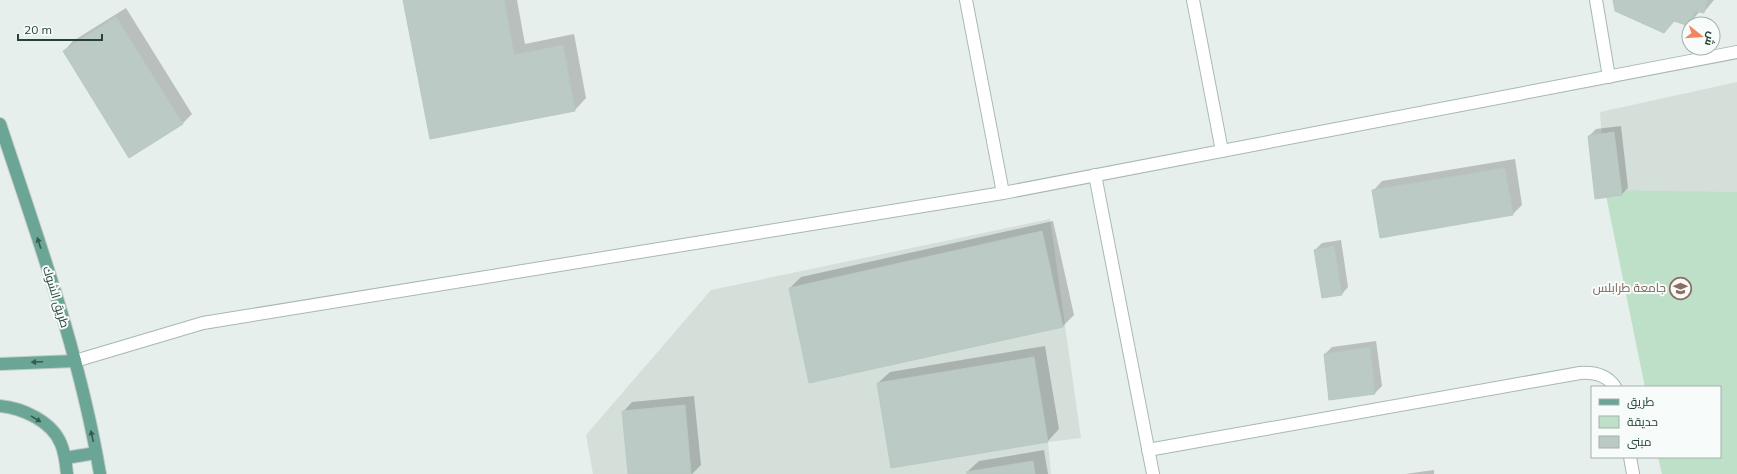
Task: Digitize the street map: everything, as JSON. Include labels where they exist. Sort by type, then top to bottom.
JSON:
[{"type":"main road","name":"طريق الشوك","points":[[0,124],[75,360],[100,474]]},
{"type":"main road","points":[[0,364],[75,360]]},
{"type":"main road","points":[[0,406],[33,416],[49,426],[60,442],[65,458],[67,474]]},
{"type":"main road","points":[[65,458],[96,453]]},
{"type":"street","points":[[966,0],[1003,193]]},
{"type":"street","points":[[1193,0],[1222,151]]},
{"type":"street","points":[[1596,0],[1609,77]]},
{"type":"street","points":[[75,360],[203,323],[1003,193],[1737,52]]},
{"type":"street","points":[[1095,175],[1152,474]]},
{"type":"street","points":[[1148,450],[1580,373],[1588,372],[1604,376],[1614,386]]},
{"type":"street","points":[[1630,458],[1634,474]]},
{"type":"shaded area","name":"جامعة طرابلس","points":[[1737,82],[1737,474],[1662,474],[1658,458],[1721,458],[1721,386],[1645,386],[1605,190],[1600,112]]},
{"type":"shaded area","points":[[1050,219],[1081,438],[1048,442],[1051,474],[593,474],[586,435],[711,290]]},
{"type":"green space","name":"جامعة طرابلس","points":[[1605,190],[1737,192],[1737,474],[1662,474],[1658,458],[1721,458],[1721,386],[1645,386]]},
{"type":"building","points":[[403,0],[504,0],[514,55],[563,45],[575,111],[430,139]]},
{"type":"building","points":[[1613,0],[1707,0],[1704,13],[1695,11],[1693,16],[1681,16],[1681,23],[1674,21],[1664,33],[1615,11]]},
{"type":"building","points":[[116,17],[183,124],[129,158],[63,51]]},
{"type":"building","points":[[1614,132],[1622,195],[1595,199],[1588,136]]},
{"type":"building","points":[[1505,168],[1513,215],[1380,238],[1372,190]]},
{"type":"building","points":[[1042,231],[1063,327],[809,383],[789,288]]},
{"type":"building","points":[[1334,246],[1342,295],[1322,298],[1314,250]]},
{"type":"building","points":[[1370,347],[1375,394],[1329,400],[1324,354]]},
{"type":"building","points":[[1034,357],[1048,442],[891,468],[877,383]]},
{"type":"building","points":[[685,405],[691,474],[628,474],[622,411]]},
{"type":"building","points":[[1033,461],[1035,474],[967,474],[966,472]]},
{"type":"place","name":"جامعة طرابلس","points":[[1681,288]]}]
